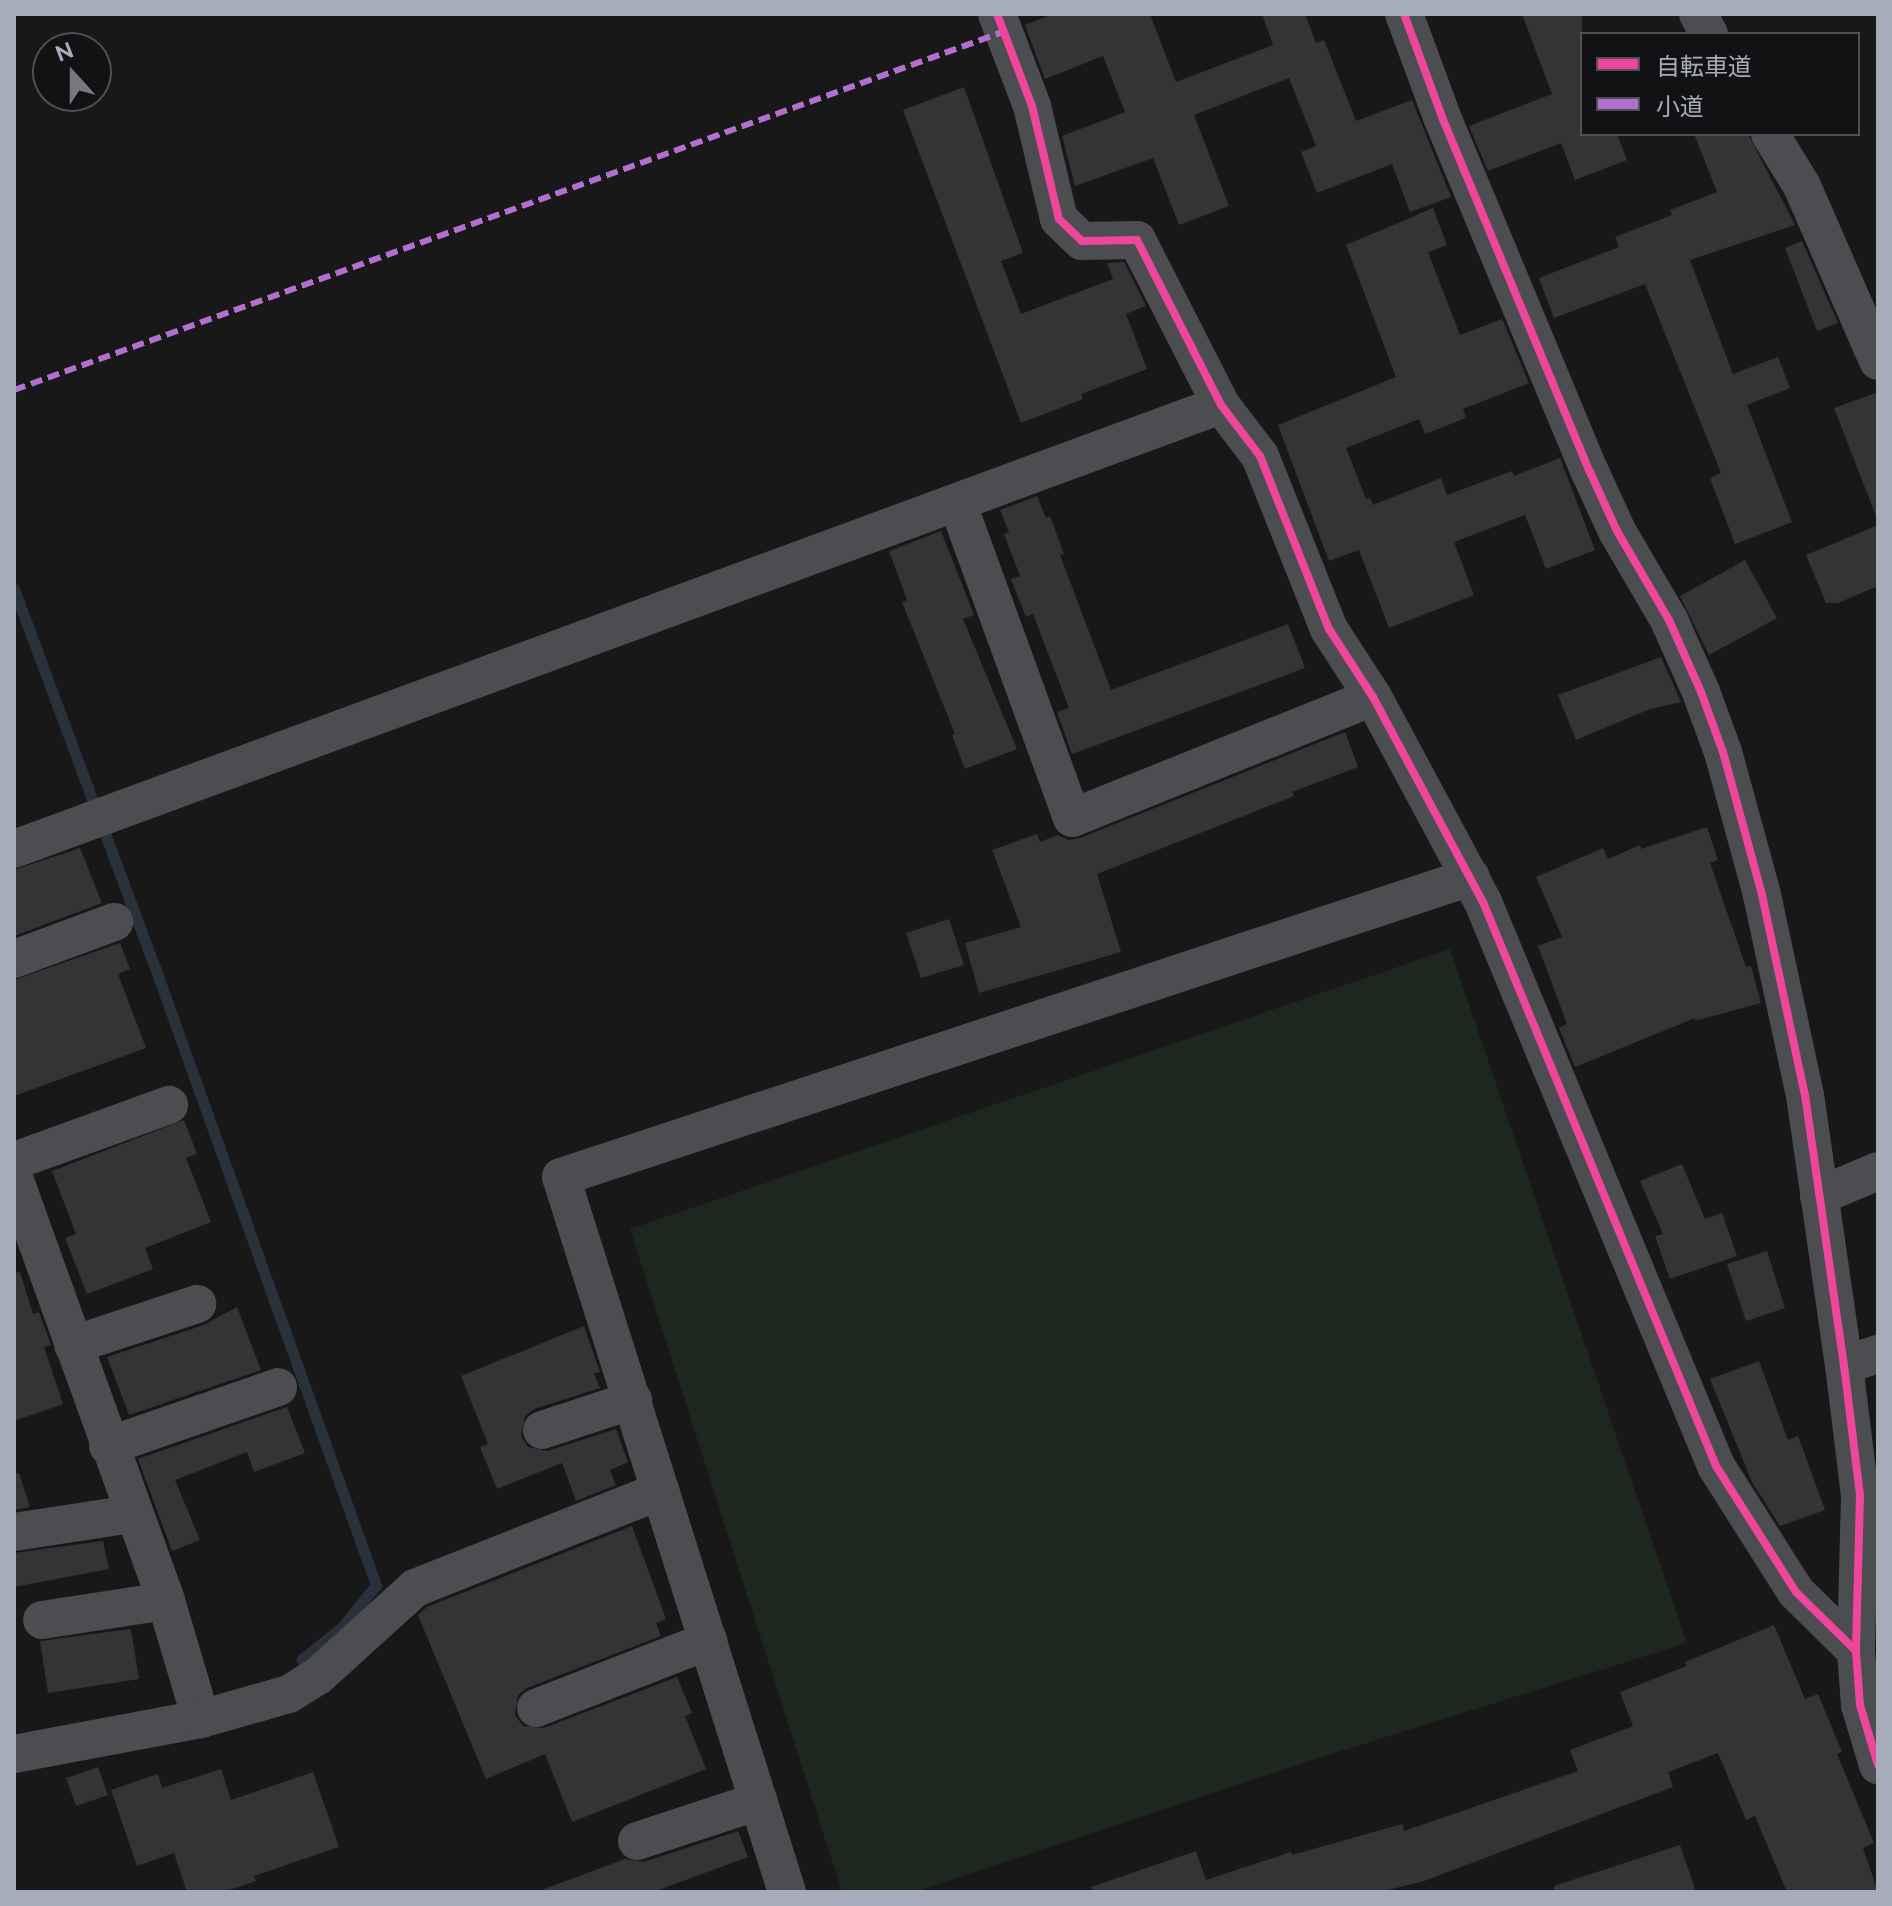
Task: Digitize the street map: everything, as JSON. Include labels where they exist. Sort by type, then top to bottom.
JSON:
[{"type":"street","points":[[997,14],[1032,106],[1059,219],[1082,241],[1137,240],[1221,405],[1260,456],[1329,629],[1373,697],[1471,877],[1716,1466],[1796,1592],[1856,1651]]},
{"type":"street","points":[[1404,14],[1442,117],[1590,472],[1617,531],[1669,620],[1701,692],[1723,752],[1762,895],[1789,1009],[1819,1196],[1861,1360],[1856,1651],[1860,1705],[1878,1765]]},
{"type":"street","points":[[1698,14],[1708,32]]},
{"type":"street","points":[[1771,136],[1802,186],[1878,361]]},
{"type":"street","points":[[14,849],[1221,405]]},
{"type":"street","points":[[957,502],[1072,818],[1373,697]]},
{"type":"street","points":[[787,1892],[561,1177],[1471,877]]},
{"type":"street","points":[[14,959],[114,922]]},
{"type":"street","points":[[14,1161],[169,1105]]},
{"type":"street","points":[[1819,1196],[1878,1171]]},
{"type":"street","points":[[14,1178],[132,1514],[166,1601],[201,1719]]},
{"type":"street","points":[[73,1345],[197,1304]]},
{"type":"street","points":[[108,1446],[278,1387]]},
{"type":"street","points":[[542,1430],[633,1400]]},
{"type":"street","points":[[14,1754],[201,1719],[304,1686],[415,1588],[660,1491]]},
{"type":"street","points":[[14,1532],[132,1514]]},
{"type":"street","points":[[42,1620],[166,1601]]},
{"type":"street","points":[[536,1708],[708,1641]]},
{"type":"street","points":[[637,1841],[759,1801]]},
{"type":"shaded area","points":[[1450,949],[1687,1643],[1309,1761],[915,1892],[842,1892],[630,1229]]},
{"type":"building","points":[[1053,14],[1150,14],[1176,82],[1273,45],[1262,14],[1305,14],[1316,43],[1324,40],[1356,121],[1412,100],[1451,197],[1410,212],[1392,164],[1317,193],[1301,152],[1316,146],[1289,78],[1194,115],[1229,206],[1179,225],[1153,158],[1075,186],[1062,136],[1125,112],[1103,56],[1045,79],[1025,25]]},
{"type":"building","points":[[1522,14],[1582,14],[1580,136],[1618,136],[1627,160],[1575,180],[1561,143],[1488,171],[1469,126],[1552,94]]},
{"type":"building","points":[[964,87],[1023,253],[1001,261],[1021,314],[1113,279],[1107,263],[1124,262],[1146,306],[1126,314],[1147,369],[1081,394],[1083,399],[1021,423],[903,110]]},
{"type":"building","points":[[1695,136],[1749,136],[1795,225],[1690,260],[1733,374],[1778,357],[1790,388],[1747,405],[1792,522],[1735,544],[1710,478],[1721,473],[1645,284],[1554,318],[1539,278],[1619,247],[1615,237],[1672,215],[1670,210],[1717,192]]},
{"type":"building","points":[[1433,208],[1447,245],[1428,252],[1460,335],[1502,319],[1529,383],[1463,409],[1466,418],[1425,434],[1419,419],[1346,448],[1366,499],[1370,498],[1373,505],[1441,478],[1447,495],[1512,471],[1514,476],[1560,458],[1595,550],[1546,569],[1525,515],[1454,542],[1474,595],[1389,628],[1359,550],[1329,561],[1278,425],[1396,377],[1346,245]]},
{"type":"building","points":[[1802,241],[1838,323],[1817,331],[1785,248]]},
{"type":"building","points":[[1878,392],[1878,515],[1876,516],[1834,408]]},
{"type":"building","points":[[1037,496],[1046,518],[1050,516],[1064,554],[1060,555],[1111,690],[1288,624],[1305,668],[1072,754],[1057,712],[1069,708],[1033,614],[1026,617],[1011,579],[1020,576],[1004,534],[1009,532],[1000,510]]},
{"type":"building","points":[[1878,525],[1878,586],[1838,603],[1826,603],[1806,555]]},
{"type":"building","points":[[941,531],[974,615],[963,619],[1017,749],[965,769],[952,735],[955,734],[902,602],[907,600],[889,551]]},
{"type":"building","points":[[1745,560],[1777,618],[1709,655],[1680,596]]},
{"type":"building","points":[[1661,657],[1681,702],[1650,709],[1576,740],[1558,695]]},
{"type":"building","points":[[1345,732],[1358,767],[1292,792],[1294,796],[1097,874],[1121,952],[979,993],[965,943],[1021,927],[992,850],[1037,834],[1040,842],[1058,835],[1068,840],[1080,838]]},
{"type":"building","points":[[1707,827],[1718,860],[1710,863],[1746,967],[1751,966],[1761,1003],[1695,1021],[1695,1018],[1575,1067],[1559,1028],[1567,1024],[1538,946],[1562,937],[1536,877],[1603,848],[1608,859],[1640,845],[1641,849]]},
{"type":"building","points":[[80,848],[102,903],[14,936],[14,870]]},
{"type":"building","points":[[949,919],[964,965],[921,978],[906,933]]},
{"type":"building","points":[[120,943],[130,969],[118,974],[146,1048],[14,1096],[14,980]]},
{"type":"building","points":[[184,1120],[197,1154],[186,1158],[211,1222],[145,1248],[153,1269],[87,1294],[65,1238],[76,1234],[52,1171]]},
{"type":"building","points":[[1682,1164],[1705,1219],[1722,1213],[1737,1256],[1670,1279],[1655,1236],[1663,1234],[1640,1181]]},
{"type":"building","points":[[1767,1251],[1785,1308],[1746,1321],[1727,1264]]},
{"type":"building","points":[[20,1272],[33,1314],[39,1312],[51,1345],[44,1347],[63,1404],[14,1421],[14,1273]]},
{"type":"building","points":[[237,1307],[261,1370],[129,1415],[107,1357],[204,1325]]},
{"type":"building","points":[[584,1326],[600,1372],[594,1374],[600,1388],[534,1409],[525,1416],[521,1436],[528,1447],[548,1451],[616,1429],[628,1462],[610,1470],[616,1485],[576,1501],[562,1463],[497,1489],[480,1447],[488,1444],[461,1376]]},
{"type":"building","points":[[1759,1361],[1788,1440],[1798,1436],[1825,1510],[1780,1526],[1752,1482],[1710,1379]]},
{"type":"building","points":[[287,1407],[305,1453],[254,1472],[247,1452],[175,1480],[200,1540],[172,1551],[138,1459]]},
{"type":"building","points":[[19,1473],[30,1507],[14,1510],[14,1474]]},
{"type":"building","points":[[632,1526],[666,1619],[656,1623],[661,1636],[527,1688],[518,1695],[515,1715],[523,1726],[544,1728],[677,1677],[692,1713],[685,1716],[706,1769],[572,1822],[545,1754],[486,1779],[418,1615],[427,1607]]},
{"type":"building","points":[[103,1541],[109,1569],[14,1587],[14,1553]]},
{"type":"building","points":[[1774,1625],[1805,1699],[1818,1694],[1842,1752],[1837,1754],[1874,1843],[1863,1848],[1878,1892],[1787,1892],[1755,1816],[1746,1820],[1718,1753],[1668,1772],[1673,1787],[1424,1881],[1380,1892],[1092,1892],[1091,1887],[1196,1851],[1206,1880],[1291,1852],[1292,1855],[1402,1824],[1404,1831],[1578,1771],[1570,1750],[1633,1726],[1620,1692],[1687,1666],[1685,1662]]},
{"type":"building","points":[[131,1629],[139,1679],[48,1693],[40,1641]]},
{"type":"building","points":[[98,1767],[108,1795],[76,1806],[66,1778]]},
{"type":"building","points":[[221,1769],[231,1800],[313,1772],[339,1847],[254,1876],[256,1881],[223,1892],[187,1892],[174,1853],[137,1866],[111,1790],[158,1774],[162,1788]]},
{"type":"building","points":[[738,1831],[748,1857],[653,1892],[545,1892],[544,1889],[625,1859],[644,1862]]},
{"type":"building","points":[[1680,1845],[1696,1892],[1554,1892],[1554,1886]]},
{"type":"waterway","points":[[14,589],[153,962],[376,1585],[341,1628],[302,1659],[306,1668]]},
{"type":"marked path","points":[[14,390],[1005,31]]},
{"type":"cycle path","points":[[997,14],[1032,106],[1059,219],[1082,241],[1137,240],[1221,405],[1260,456],[1329,629],[1373,697],[1483,902],[1716,1466],[1796,1592],[1856,1651]]},
{"type":"cycle path","points":[[1404,14],[1442,117],[1590,472],[1617,531],[1669,620],[1701,692],[1723,752],[1762,895],[1805,1095],[1844,1365],[1860,1496],[1856,1651],[1860,1705],[1878,1765]]}]
